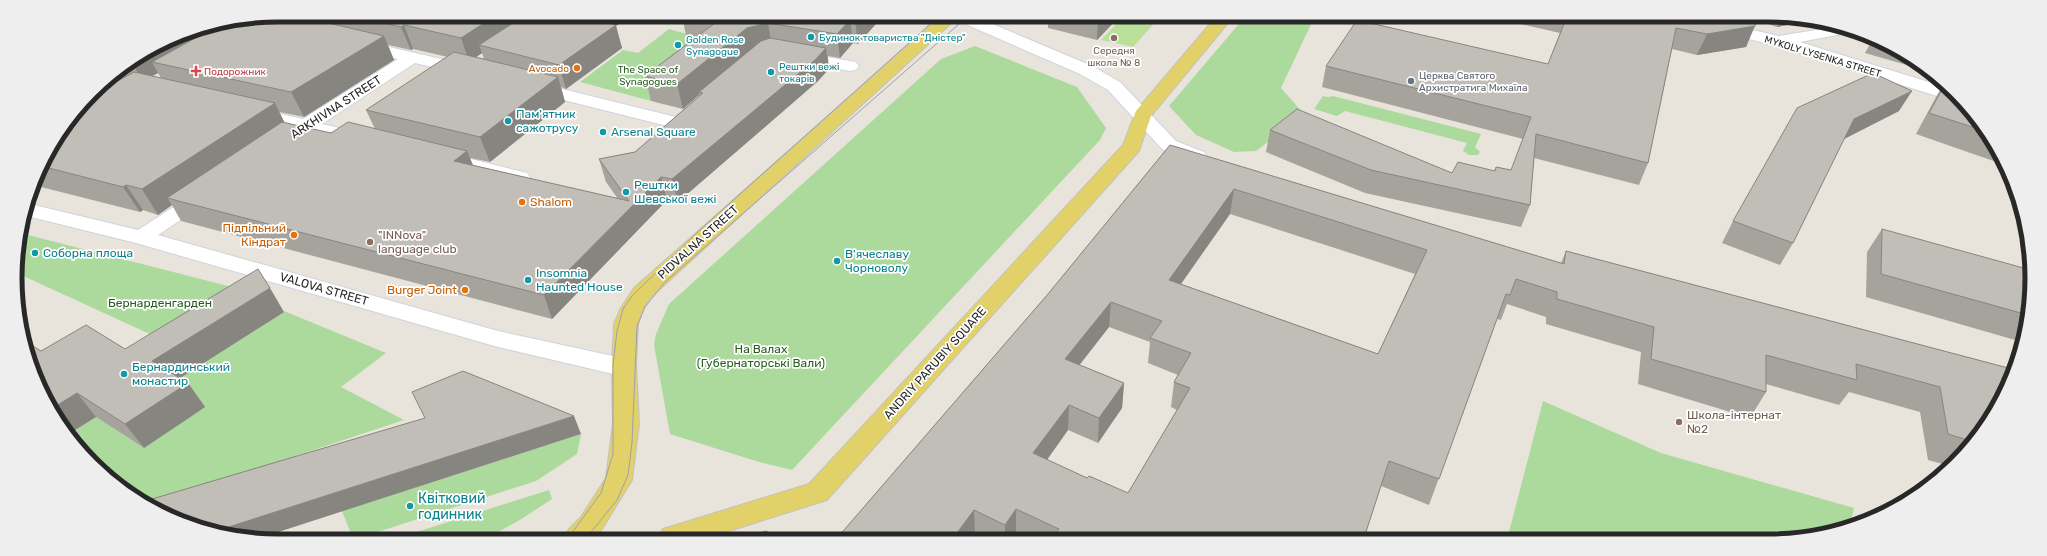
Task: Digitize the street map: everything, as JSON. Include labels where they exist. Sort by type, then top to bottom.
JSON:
[{"type":"main road","name":"PIDVALNA STREET","points":[[582,534],[591,525],[619,480],[626,424],[624,365],[626,324],[632,308],[642,293],[944,22]]},
{"type":"main road","points":[[1142,115],[1221,22]]},
{"type":"main road","name":"ANDRIY PARUBIY SQUARE","points":[[683,534],[818,492],[1132,147],[1142,115]]},
{"type":"street","points":[[974,22],[1086,70],[1114,86],[1169,145],[1217,164]]},
{"type":"street","name":"MYKOLY LYSENKA STREET","points":[[1709,25],[1778,41],[1945,93]]},
{"type":"street","points":[[1778,41],[1836,31]]},
{"type":"street","points":[[345,42],[412,58],[473,69],[441,82]]},
{"type":"street","points":[[779,54],[850,66]]},
{"type":"street","name":"ARKHIVNA STREET","points":[[281,143],[412,58]]},
{"type":"street","points":[[520,83],[679,123],[709,98]]},
{"type":"street","points":[[238,110],[358,138],[379,134]]},
{"type":"street","points":[[425,154],[536,181]]},
{"type":"street","points":[[141,237],[216,187]]},
{"type":"street","name":"VALOVA STREET","points":[[31,211],[141,237],[498,338],[613,365],[624,365]]},
{"type":"green space","points":[[1118,22],[1155,22],[1133,47],[1101,40]]},
{"type":"green space","points":[[1241,22],[1312,22],[1281,88],[1304,114],[1256,151],[1234,152],[1196,135],[1169,106]]},
{"type":"green space","name":"The Space of Synagogues","points":[[669,29],[713,41],[651,101],[580,82],[623,50],[638,53]]},
{"type":"green space","name":"На Валах (Губернаторські Вали)","points":[[975,46],[1077,87],[1106,128],[1100,140],[792,470],[759,462],[670,434],[654,345],[656,334],[669,304],[941,59]]},
{"type":"green space","points":[[1323,96],[1333,96],[1481,134],[1475,147],[1480,152],[1478,155],[1469,155],[1463,151],[1467,143],[1345,111],[1337,116],[1314,109]]},
{"type":"green space","name":"Бернарденгарден","points":[[26,234],[244,290],[165,341],[22,275]]},
{"type":"green space","points":[[284,311],[386,353],[341,387],[404,420],[155,503],[136,491],[109,470],[97,459],[73,431],[96,417],[144,448],[169,385]]},
{"type":"green space","points":[[1543,401],[1661,453],[1854,508],[1851,520],[1802,532],[1769,534],[1509,534]]},
{"type":"green space","points":[[581,434],[577,454],[536,481],[371,534],[351,534],[342,511]]},
{"type":"green space","points":[[549,490],[552,499],[520,520],[495,534],[410,534]]},
{"type":"building","points":[[324,22],[384,36],[291,92],[152,62],[203,34],[245,24]]},
{"type":"building","points":[[381,22],[486,22],[461,38],[404,25],[401,27]]},
{"type":"building","points":[[515,22],[604,22],[616,25],[559,65],[479,45]]},
{"type":"building","points":[[716,22],[848,22],[837,34],[768,23],[747,28],[677,84],[645,76]]},
{"type":"building","points":[[1356,22],[1366,22],[1548,64],[1565,22],[1756,22],[1755,26],[1707,34],[1676,28],[1648,163],[1536,134],[1530,205],[1371,170],[1270,130],[1297,109],[1452,173],[1458,162],[1495,171],[1496,167],[1511,170],[1531,117],[1326,66]]},
{"type":"building","points":[[770,38],[826,48],[815,60],[672,179],[661,177],[544,295],[167,198],[282,122],[331,133],[348,122],[467,151],[454,161],[629,201],[599,159],[635,152],[703,93],[699,92],[761,41]]},
{"type":"building","points":[[454,52],[558,77],[480,137],[366,110]]},
{"type":"building","points":[[134,72],[275,103],[142,189],[126,185],[123,187],[47,167],[56,150],[75,122],[97,97],[109,86]]},
{"type":"building","points":[[1873,73],[1912,91],[1854,119],[1793,243],[1733,221],[1797,108]]},
{"type":"building","points":[[1942,90],[1961,109],[1976,128],[1929,113]]},
{"type":"building","points":[[1170,145],[1564,264],[1566,251],[2008,368],[1991,406],[1967,440],[1948,434],[1940,387],[1856,364],[1857,380],[1766,355],[1766,392],[1651,359],[1654,327],[1557,299],[1557,292],[1516,279],[1510,295],[1506,294],[1439,479],[1389,461],[1365,534],[1055,534],[1059,529],[1016,509],[1005,525],[974,510],[956,534],[841,534],[1048,294]],"holes":[[[1234,189],[1427,250],[1378,354],[1169,280]],[[1111,302],[1162,321],[1150,338],[1191,353],[1174,382],[1190,388],[1128,493],[1089,476],[1087,478],[1033,453],[1069,405],[1099,418],[1124,383],[1065,359]]]},
{"type":"building","points":[[1882,229],[2024,268],[2023,313],[1881,274]]},
{"type":"building","points":[[258,269],[270,288],[152,361],[188,383],[125,424],[77,393],[56,406],[41,376],[31,345],[41,351],[86,325],[125,349]]},
{"type":"building","points":[[463,371],[574,416],[225,528],[180,515],[150,500],[425,418],[412,392]]},
{"type":"building","points":[[766,531],[771,534],[756,534]]},
{"type":"tram line","points":[[571,534],[601,493],[613,454],[613,365],[617,331],[623,309],[632,296],[700,230],[932,22]]},
{"type":"tram line","points":[[589,534],[617,500],[628,475],[632,443],[637,326],[645,307],[665,282],[961,22]]},
{"type":"place","name":"Будинок товариства \"Дністер\"","points":[[811,37]]},
{"type":"place","name":"Середня школа № 8","points":[[1114,38]]},
{"type":"place","name":"Golden Rose Synagogue","points":[[678,45]]},
{"type":"place","name":"Avocado","points":[[577,68]]},
{"type":"place","name":"Подорожник","points":[[196,71]]},
{"type":"place","name":"Рештки вежі токарів","points":[[771,72]]},
{"type":"place","name":"Церква Святого Архистратига Михаїла","points":[[1411,81]]},
{"type":"place","name":"Пам'ятник сажотрусу","points":[[508,121]]},
{"type":"place","name":"Arsenal Square","points":[[603,132]]},
{"type":"place","name":"Рештки Шевської вежі","points":[[626,192]]},
{"type":"place","name":"Shalom","points":[[522,202]]},
{"type":"place","name":"Підпільний Кіндрат","points":[[294,235]]},
{"type":"place","name":"\"INNova\" language club","points":[[370,242]]},
{"type":"place","name":"Соборна площа","points":[[35,253]]},
{"type":"place","name":"В'ячеславу Чорноволу","points":[[837,261]]},
{"type":"place","name":"Insomnia Haunted House","points":[[528,280]]},
{"type":"place","name":"Burger Joint","points":[[465,290]]},
{"type":"place","name":"Бернардинський монастир","points":[[124,374]]},
{"type":"place","name":"Школа-інтернат №2","points":[[1679,422]]},
{"type":"place","name":"Квітковий годинник","points":[[410,506]]}]
